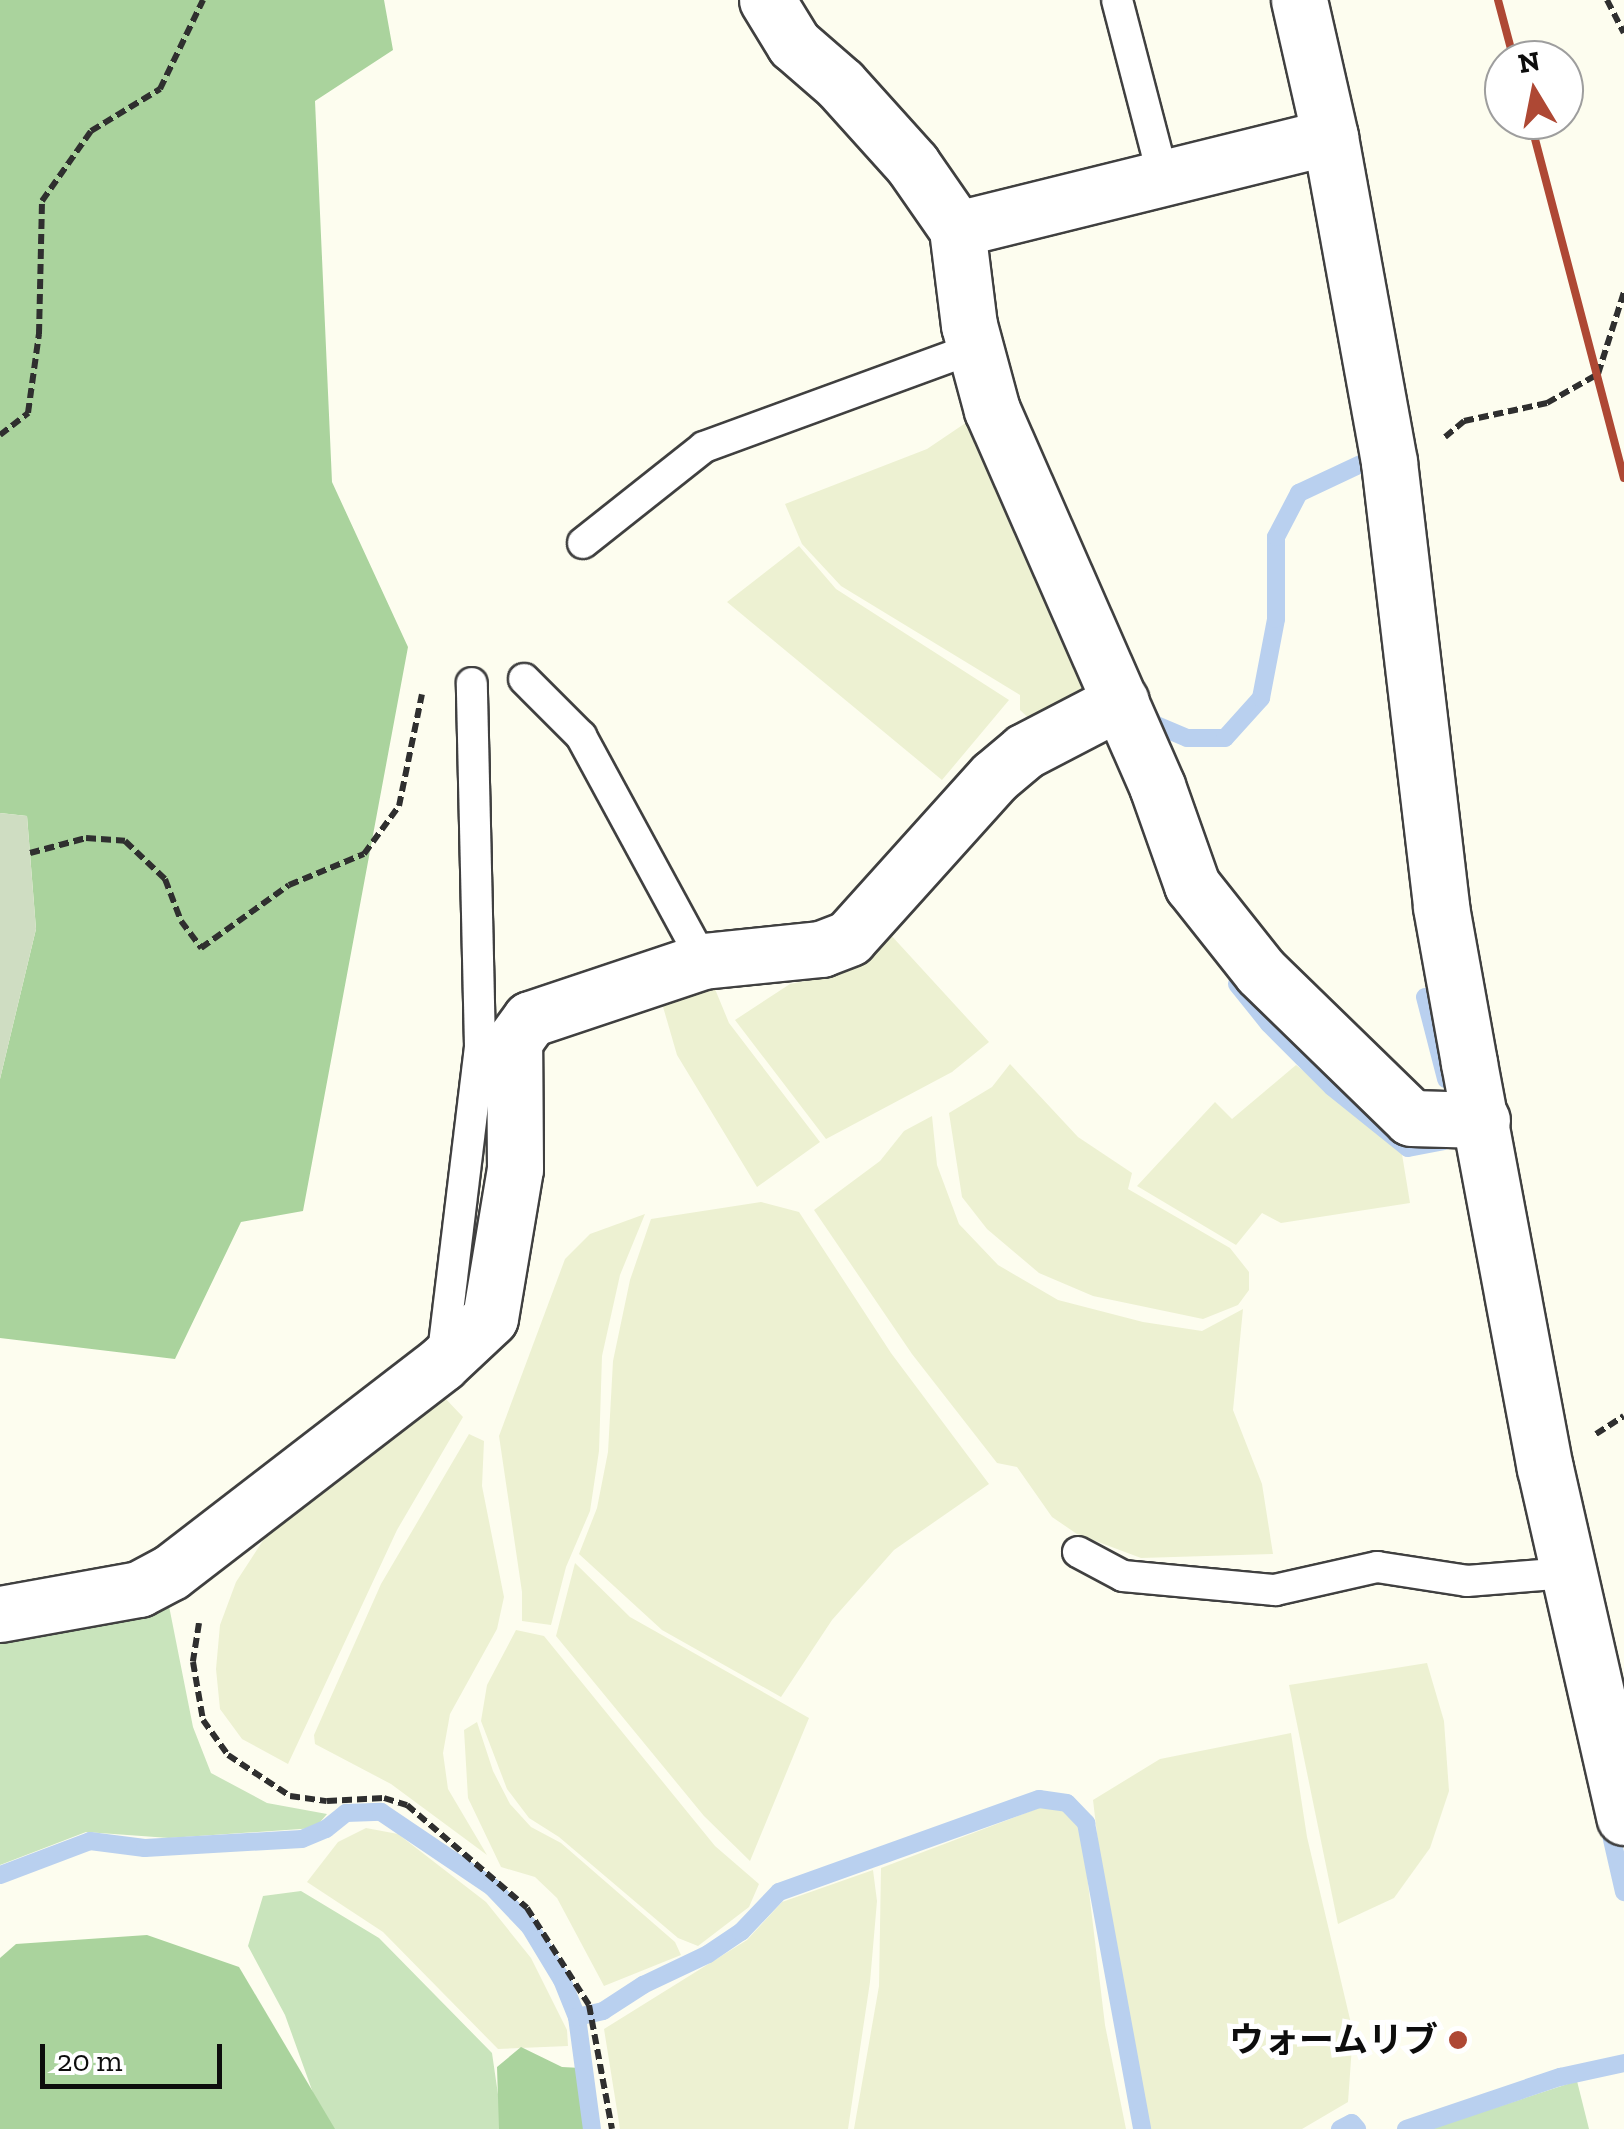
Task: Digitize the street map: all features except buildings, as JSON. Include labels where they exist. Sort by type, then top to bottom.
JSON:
[{"type":"street","points":[[768,0],[794,44],[840,84],[912,164],[957,229],[975,348],[992,410],[1121,702],[1192,884],[1261,972],[1411,1118],[1482,1120]]},
{"type":"street","points":[[1299,0],[1330,137],[1389,462],[1441,907],[1567,1572],[1624,1816]]},
{"type":"street","points":[[957,229],[1330,137]]},
{"type":"street","points":[[0,1614],[139,1590],[172,1572],[441,1364],[490,1318],[515,1169],[514,1041],[520,1028],[538,1014],[703,960],[792,954],[850,938],[994,777],[1026,751],[1121,702]]},
{"type":"lane","points":[[1117,0],[1163,177]]},
{"type":"lane","points":[[583,543],[704,447],[975,348]]},
{"type":"lane","points":[[524,679],[581,736],[703,960]]},
{"type":"lane","points":[[441,1364],[480,1046],[472,683]]},
{"type":"lane","points":[[1078,1552],[1123,1576],[1275,1590],[1376,1567],[1467,1581],[1567,1572]]},
{"type":"path","points":[[0,435],[28,413],[39,334],[42,200],[90,131],[160,89],[203,0]]},
{"type":"path","points":[[1607,0],[1624,32]]},
{"type":"path","points":[[1389,462],[1442,439],[1464,422],[1548,403],[1598,374],[1624,292]]},
{"type":"path","points":[[30,852],[86,838],[125,841],[165,879],[181,921],[202,948],[289,885],[364,854],[399,806],[424,685]]},
{"type":"path","points":[[212,1540],[193,1662],[203,1720],[228,1755],[290,1796],[327,1802],[384,1798],[407,1805],[527,1908],[589,2004],[612,2129]]},
{"type":"green space","points":[[0,0],[384,0],[393,50],[315,101],[332,482],[408,647],[303,1211],[241,1222],[175,1359],[0,1338],[0,1079],[36,929],[27,816],[0,813]]},
{"type":"green space","points":[[970,420],[1090,702],[1035,724],[1020,710],[1020,695],[841,586],[802,544],[785,504],[927,449]]},
{"type":"green space","points":[[799,546],[836,589],[1009,700],[942,780],[727,602]]},
{"type":"green space","points":[[0,813],[27,816],[36,929],[0,1079]]},
{"type":"green space","points":[[889,933],[989,1042],[952,1072],[826,1139],[735,1020],[790,984],[841,974],[869,958]]},
{"type":"green space","points":[[708,972],[729,1023],[820,1142],[757,1187],[677,1055],[657,986]]},
{"type":"green space","points":[[1010,1064],[1078,1137],[1132,1173],[1128,1189],[1230,1248],[1249,1272],[1249,1290],[1238,1305],[1203,1319],[1093,1296],[1039,1273],[987,1229],[962,1197],[949,1113],[992,1087]]},
{"type":"green space","points":[[1296,1065],[1401,1148],[1410,1203],[1281,1223],[1262,1213],[1236,1245],[1137,1186],[1215,1102],[1232,1119]]},
{"type":"green space","points":[[932,1116],[937,1165],[959,1224],[998,1265],[1058,1300],[1143,1322],[1202,1331],[1243,1309],[1233,1410],[1262,1484],[1273,1554],[1141,1558],[1077,1534],[1052,1517],[1017,1467],[997,1463],[912,1354],[814,1210],[880,1161],[904,1131]]},
{"type":"green space","points":[[761,1202],[799,1212],[891,1353],[989,1484],[894,1550],[832,1620],[781,1697],[662,1630],[579,1554],[597,1508],[608,1452],[613,1361],[630,1280],[651,1219]]},
{"type":"green space","points":[[645,1214],[620,1275],[602,1356],[599,1451],[590,1511],[566,1567],[551,1625],[522,1621],[522,1592],[499,1436],[565,1259],[590,1234]]},
{"type":"green space","points":[[442,1395],[463,1417],[397,1530],[288,1764],[242,1739],[220,1709],[216,1669],[220,1625],[236,1582],[264,1539],[308,1495]]},
{"type":"green space","points":[[469,1434],[484,1441],[482,1486],[504,1597],[497,1629],[450,1714],[443,1753],[448,1789],[487,1855],[391,1784],[315,1744],[314,1735],[381,1584]]},
{"type":"green space","points":[[575,1563],[630,1617],[809,1718],[750,1861],[704,1816],[556,1636]]},
{"type":"green space","points":[[169,1606],[193,1727],[211,1773],[267,1803],[327,1814],[315,1828],[169,1838],[86,1832],[0,1865],[0,1631]]},
{"type":"green space","points":[[516,1630],[544,1636],[715,1846],[759,1884],[749,1907],[698,1946],[678,1938],[559,1837],[529,1818],[507,1789],[481,1721],[487,1685]]},
{"type":"green space","points":[[1427,1663],[1444,1721],[1449,1791],[1430,1848],[1394,1898],[1338,1924],[1289,1685]]},
{"type":"green space","points":[[477,1722],[493,1771],[510,1804],[531,1827],[561,1843],[675,1942],[681,1955],[604,1986],[557,1898],[535,1877],[501,1867],[468,1798],[464,1730]]},
{"type":"green space","points":[[1291,1733],[1307,1837],[1353,2032],[1348,2102],[1302,2129],[1148,2129],[1104,1893],[1093,1800],[1160,1759]]},
{"type":"green space","points":[[1039,1808],[1062,1809],[1081,1825],[1105,2025],[1126,2129],[854,2129],[879,1986],[881,1868]]},
{"type":"green space","points":[[366,1828],[398,1834],[486,1902],[531,1958],[567,2030],[568,2046],[498,2049],[383,1932],[307,1882],[338,1842]]},
{"type":"green space","points":[[873,1870],[877,1901],[870,1982],[848,2129],[620,2129],[604,2029],[747,1940],[782,1902]]},
{"type":"green space","points":[[301,1891],[379,1938],[492,2053],[503,2129],[326,2129],[285,2015],[248,1946],[263,1896]]},
{"type":"green space","points":[[147,1935],[239,1967],[335,2129],[0,2129],[0,1958],[16,1944]]},
{"type":"green space","points":[[521,2047],[562,2067],[581,2068],[589,2129],[499,2129],[497,2067]]},
{"type":"green space","points":[[1577,2081],[1589,2129],[1430,2129]]},
{"type":"waterway","points":[[1147,711],[1154,724],[1187,738],[1225,738],[1261,698],[1276,619],[1276,537],[1299,493],[1367,461]]},
{"type":"waterway","points":[[1237,984],[1269,1024],[1332,1087],[1408,1148],[1443,1141]]},
{"type":"waterway","points":[[1425,997],[1446,1079]]},
{"type":"waterway","points":[[577,2017],[603,2011],[643,1985],[708,1954],[741,1932],[779,1892],[1039,1799],[1067,1803],[1086,1823],[1142,2129]]},
{"type":"waterway","points":[[0,1875],[90,1841],[145,1848],[302,1839],[326,1829],[346,1813],[381,1812],[492,1887],[530,1927],[562,1980],[577,2017],[592,2129]]},
{"type":"waterway","points":[[1608,1822],[1624,1892]]},
{"type":"waterway","points":[[1406,2129],[1560,2077],[1624,2063]]},
{"type":"waterway","points":[[1340,2129],[1352,2123],[1357,2129]]},
{"type":"railway","points":[[1498,0],[1509,40]]},
{"type":"railway","points":[[1535,140],[1624,478]]},
{"type":"place","name":"ウォームリブ","points":[[1458,2040]]}]
